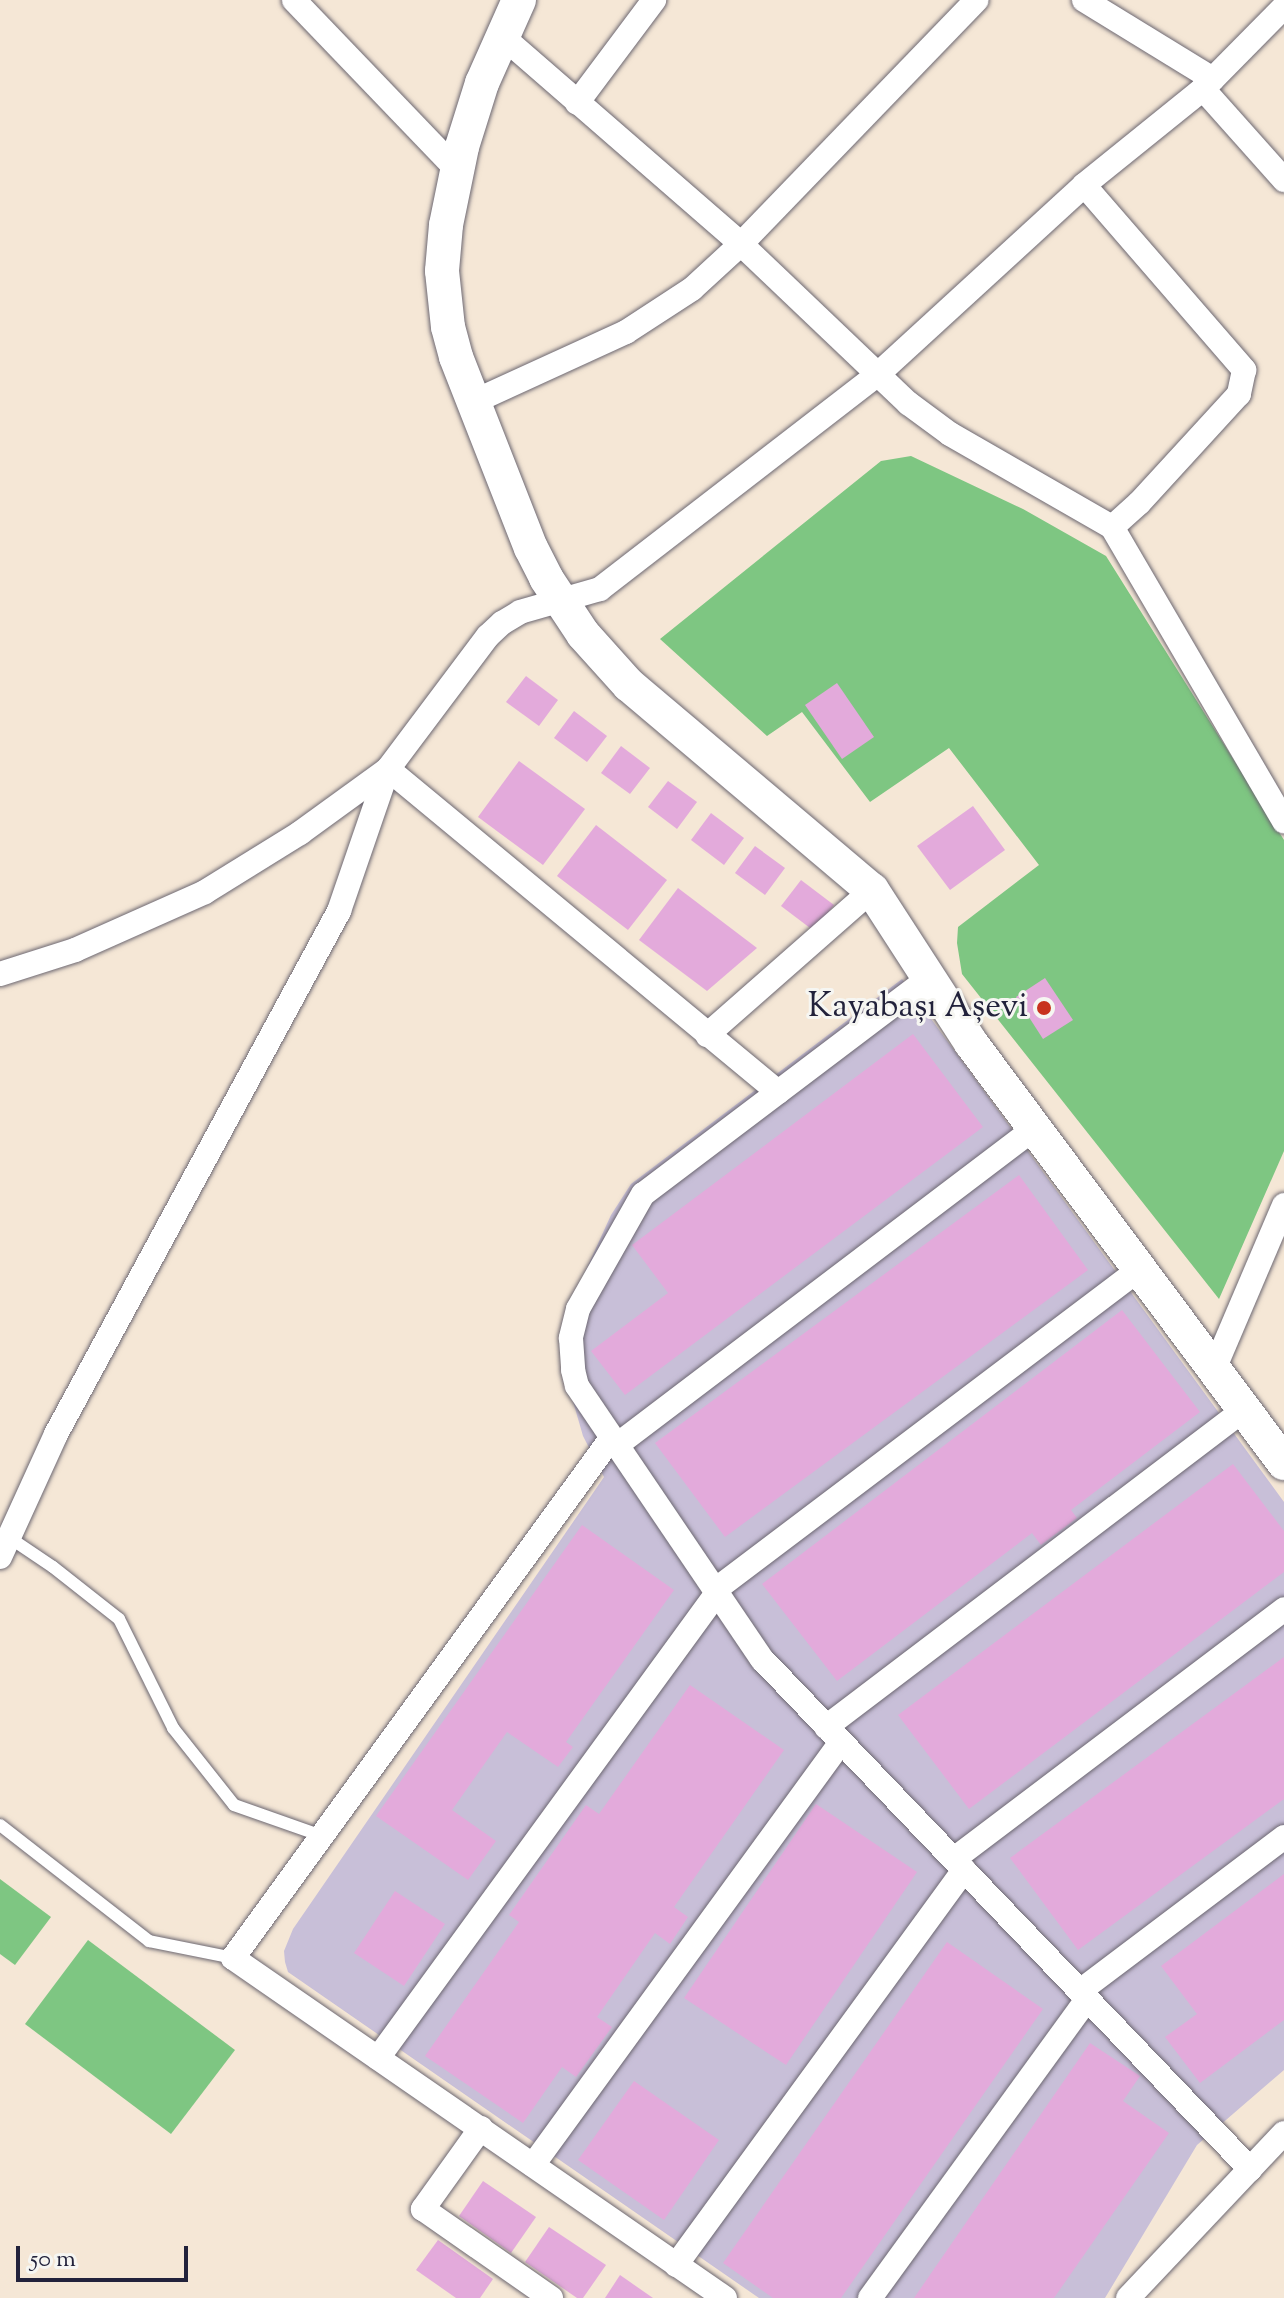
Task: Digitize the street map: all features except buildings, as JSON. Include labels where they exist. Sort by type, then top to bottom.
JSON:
[{"type":"street","points":[[294,0],[456,169]]},
{"type":"street","points":[[519,0],[471,115],[456,169],[446,225],[444,299],[456,357],[531,548],[583,634],[629,685],[872,890],[971,1043],[1284,1463]]},
{"type":"street","points":[[577,103],[654,0]]},
{"type":"street","points":[[473,402],[626,332],[692,289],[741,244],[977,0]]},
{"type":"street","points":[[1084,0],[1208,84],[1284,180]]},
{"type":"street","points":[[0,974],[75,950],[205,892],[300,833],[388,769],[488,636],[520,612],[600,589],[877,375],[1084,185],[1208,84],[1281,17]]},
{"type":"street","points":[[503,37],[741,244],[908,403],[950,434],[1112,527],[1284,821]]},
{"type":"street","points":[[1084,185],[1244,370],[1239,394],[1139,503],[1112,527]]},
{"type":"street","points":[[388,769],[778,1092]]},
{"type":"street","points":[[3,1542],[56,1434],[339,911],[388,769]]},
{"type":"street","points":[[707,1035],[872,890]]},
{"type":"street","points":[[929,978],[643,1194],[578,1309],[571,1338],[577,1386],[762,1659],[1250,2169]]},
{"type":"street","points":[[725,2298],[233,1958],[615,1441],[1035,1128]]},
{"type":"street","points":[[1215,1367],[1284,1205]]},
{"type":"street","points":[[378,2058],[716,1592],[1141,1268]]},
{"type":"street","points":[[533,2165],[834,1734],[1245,1409]]},
{"type":"street","points":[[676,2265],[959,1865],[1284,1609]]},
{"type":"street","points":[[870,2298],[1084,1995],[1284,1837]]},
{"type":"street","points":[[481,2128],[423,2209],[551,2298]]},
{"type":"street","points":[[1128,2298],[1284,2133]]},
{"type":"lane","points":[[3,1542],[53,1567],[119,1619],[173,1728],[234,1805],[322,1836]]},
{"type":"lane","points":[[0,1825],[149,1941],[233,1958]]},
{"type":"shaded area","points":[[902,979],[1284,1502],[1284,2070],[1197,2145],[1105,2298],[759,2298],[288,1972],[285,1962],[284,1951],[293,1929],[604,1477],[583,1436],[570,1391],[581,1281],[611,1215],[631,1184]]},
{"type":"green space","points":[[911,456],[1023,509],[1106,556],[1284,840],[1284,1151],[1219,1299],[962,974],[958,927],[1039,865],[949,748],[870,802],[802,712],[767,736],[660,639],[881,461]]},
{"type":"green space","points":[[0,1879],[51,1917],[15,1965],[0,1954]]},
{"type":"green space","points":[[88,1940],[235,2050],[171,2134],[25,2024]]},
{"type":"place","name":"Kayabaşı Aşevi","points":[[1044,1008]]}]
